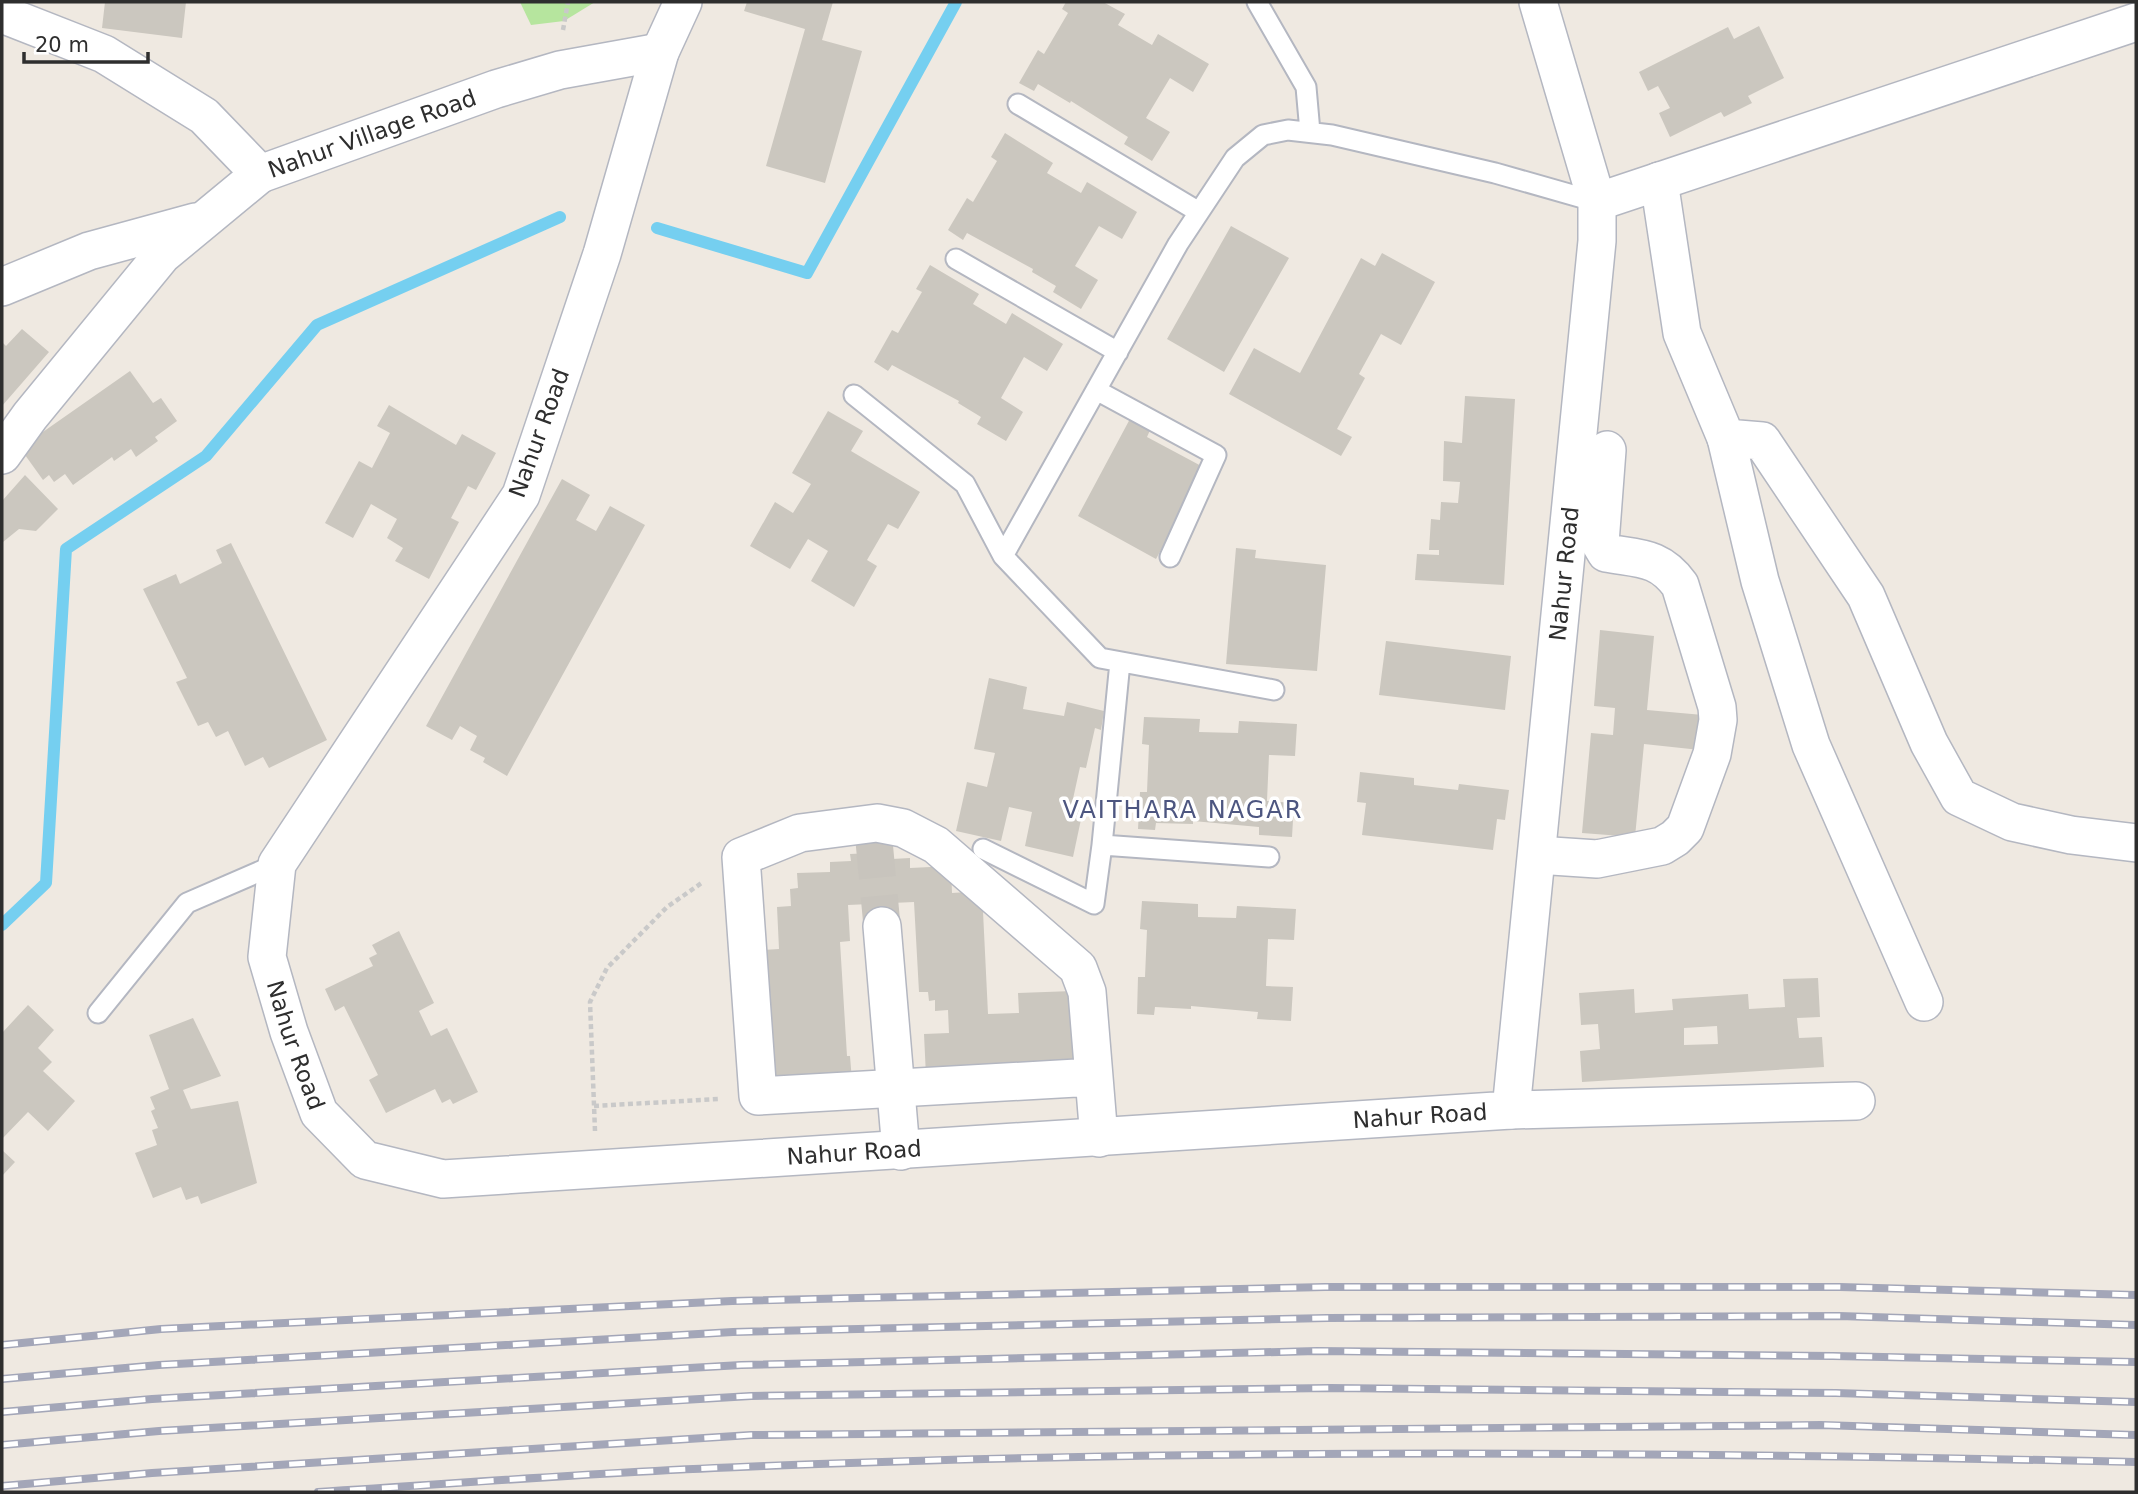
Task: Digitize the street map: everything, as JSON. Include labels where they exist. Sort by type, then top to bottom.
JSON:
[{"type":"street","name":"Nahur Road","points":[[683,2],[660,52],[602,254],[521,495],[277,863],[267,957],[289,1032],[319,1113],[365,1160],[443,1179],[1511,1110],[1537,855],[1588,493],[1597,241],[1597,202],[1538,2]]},
{"type":"street","name":"Nahur Village Road","points":[[2,15],[104,54],[204,116],[260,174],[496,89],[559,70],[660,52]]},
{"type":"street","points":[[1597,202],[2136,22]]},
{"type":"street","points":[[2,455],[30,416],[162,256],[260,174]]},
{"type":"street","points":[[1659,181],[1682,333],[1726,438],[1760,582],[1811,745],[1924,1002]]},
{"type":"street","points":[[2,287],[89,251],[206,219]]},
{"type":"street","points":[[1726,438],[1762,442],[1866,596],[1929,743],[1959,797],[2012,822],[2071,835],[2136,843]]},
{"type":"street","points":[[1537,855],[1597,859],[1662,846],[1675,838],[1685,828],[1712,754],[1718,720],[1717,707],[1680,584],[1670,571],[1659,563],[1603,551],[1588,493],[1607,450]]},
{"type":"street","points":[[1094,1077],[758,1097],[741,857],[800,832],[873,832],[877,822],[903,828],[936,845],[1078,968],[1087,992],[1094,1077],[1099,1138]]},
{"type":"street","points":[[883,926],[901,1151]]},
{"type":"street","points":[[1511,1110],[1856,1101]]},
{"type":"lane","points":[[1257,2],[1306,87],[1310,132]]},
{"type":"lane","points":[[1018,104],[1199,212]]},
{"type":"lane","points":[[1003,556],[1178,244],[1235,158],[1263,135],[1288,130],[1332,135],[1494,173],[1597,202]]},
{"type":"lane","points":[[956,259],[1118,352]]},
{"type":"lane","points":[[1096,390],[1216,455],[1170,556]]},
{"type":"lane","points":[[854,395],[965,484],[1003,556],[1100,658],[1274,690]]},
{"type":"lane","points":[[983,849],[1094,904],[1120,662]]},
{"type":"lane","points":[[1102,845],[1269,857]]},
{"type":"lane","points":[[98,1013],[187,904],[277,863]]},
{"type":"path","points":[[596,1170],[590,1002],[607,968],[667,907],[741,857]]},
{"type":"path","points":[[594,1106],[758,1097]]},
{"type":"green space","points":[[520,2],[595,2],[564,21],[531,25]]},
{"type":"building","points":[[105,2],[186,2],[182,38],[102,28]]},
{"type":"building","points":[[747,2],[833,2],[822,40],[862,51],[825,183],[766,166],[805,29],[744,11]]},
{"type":"building","points":[[1066,2],[1103,2],[1125,14],[1118,25],[1152,45],[1158,34],[1209,64],[1193,92],[1170,78],[1146,118],[1170,132],[1152,161],[1124,144],[1128,137],[1071,101],[1070,103],[1038,84],[1034,91],[1019,83],[1038,50],[1044,54],[1068,13],[1062,9]]},
{"type":"building","points":[[1759,26],[1784,78],[1748,96],[1752,103],[1724,117],[1721,112],[1670,137],[1659,113],[1670,108],[1658,86],[1648,91],[1639,72],[1728,27],[1734,39]]},
{"type":"building","points":[[1005,133],[1053,163],[1047,173],[1081,193],[1087,182],[1137,212],[1122,239],[1099,226],[1075,266],[1098,280],[1081,309],[1053,292],[1056,286],[1032,272],[1033,269],[967,233],[963,240],[948,230],[967,198],[973,202],[997,161],[991,157]]},
{"type":"building","points":[[1231,226],[1289,258],[1224,372],[1167,339]]},
{"type":"building","points":[[1382,253],[1435,282],[1401,345],[1381,334],[1359,374],[1365,378],[1337,429],[1352,437],[1341,456],[1229,394],[1254,348],[1300,373],[1361,258],[1375,266]]},
{"type":"building","points":[[930,265],[979,294],[973,304],[1006,324],[1012,313],[1063,344],[1047,371],[1024,357],[1001,398],[1023,412],[1006,441],[977,424],[981,417],[958,403],[959,401],[892,365],[888,371],[874,362],[892,330],[898,333],[922,292],[916,289]]},
{"type":"building","points":[[22,329],[49,352],[2,406],[2,342],[6,346]]},
{"type":"building","points":[[130,371],[153,403],[161,398],[177,421],[155,437],[158,441],[136,457],[131,449],[114,461],[112,457],[73,485],[65,474],[54,482],[49,475],[43,480],[20,448]]},
{"type":"building","points":[[1465,396],[1515,399],[1504,585],[1415,580],[1417,554],[1439,555],[1439,550],[1429,550],[1431,519],[1440,520],[1441,502],[1458,503],[1460,482],[1443,481],[1444,441],[1462,443]]},
{"type":"building","points":[[389,405],[456,445],[462,434],[496,453],[476,490],[468,486],[451,518],[459,522],[429,579],[395,561],[403,548],[387,538],[397,519],[371,504],[353,538],[325,523],[359,461],[372,468],[390,433],[377,426]]},
{"type":"building","points":[[828,411],[863,431],[851,451],[920,492],[898,529],[888,524],[867,560],[877,566],[854,607],[811,581],[828,551],[808,539],[790,569],[750,546],[775,502],[793,513],[811,484],[792,473]]},
{"type":"building","points":[[1131,417],[1151,428],[1147,437],[1205,468],[1156,559],[1078,516]]},
{"type":"building","points":[[25,475],[58,509],[36,531],[19,529],[3,542],[2,501]]},
{"type":"building","points":[[562,479],[590,495],[576,520],[596,531],[610,506],[645,525],[507,776],[483,762],[485,758],[470,750],[477,736],[460,726],[452,740],[426,726]]},
{"type":"building","points":[[231,543],[327,740],[269,768],[263,757],[245,766],[228,731],[216,737],[208,722],[198,726],[176,682],[187,678],[143,589],[176,574],[180,584],[222,563],[216,550]]},
{"type":"building","points":[[1236,548],[1256,550],[1255,558],[1326,565],[1317,671],[1226,664]]},
{"type":"building","points":[[1600,630],[1654,636],[1647,710],[1703,715],[1700,750],[1644,744],[1635,837],[1582,833],[1591,733],[1613,735],[1615,708],[1594,706]]},
{"type":"building","points":[[1386,641],[1511,656],[1505,710],[1379,695]]},
{"type":"building","points":[[989,678],[1027,687],[1023,709],[1064,716],[1067,702],[1104,711],[1101,730],[1095,728],[1086,768],[1080,767],[1071,808],[1083,810],[1073,857],[1025,846],[1032,812],[1009,807],[1001,841],[956,831],[967,782],[987,787],[995,753],[974,749]]},
{"type":"building","points":[[1144,717],[1200,719],[1199,732],[1238,733],[1239,721],[1297,724],[1295,756],[1269,755],[1267,801],[1294,803],[1292,837],[1259,835],[1259,827],[1193,821],[1193,824],[1156,823],[1155,830],[1138,829],[1140,792],[1147,792],[1149,745],[1142,744]]},
{"type":"building","points":[[1360,772],[1414,778],[1414,785],[1458,790],[1459,784],[1509,790],[1505,820],[1497,819],[1493,850],[1362,835],[1366,803],[1357,802]]},
{"type":"building","points":[[892,852],[892,859],[910,858],[910,868],[951,866],[952,893],[982,891],[988,1014],[1019,1013],[1018,993],[1073,991],[1077,1069],[926,1076],[924,1034],[949,1033],[948,1010],[935,1011],[935,1000],[929,1001],[928,992],[919,992],[914,902],[848,905],[850,941],[840,942],[847,1056],[850,1056],[852,1081],[770,1087],[763,950],[779,949],[777,907],[791,906],[790,889],[798,888],[797,873],[830,872],[830,862],[851,861],[850,854]]},
{"type":"building","points":[[1142,901],[1198,904],[1198,917],[1236,918],[1237,906],[1296,909],[1294,940],[1268,939],[1266,986],[1293,987],[1291,1021],[1257,1019],[1258,1012],[1191,1006],[1191,1009],[1155,1007],[1154,1015],[1137,1014],[1138,977],[1145,977],[1147,930],[1140,929]]},
{"type":"building","points":[[399,931],[434,1003],[419,1011],[431,1036],[447,1028],[478,1092],[453,1104],[450,1099],[442,1103],[435,1089],[386,1113],[369,1080],[378,1075],[344,1006],[335,1011],[325,989],[373,966],[369,958],[377,954],[372,945]]},
{"type":"building","points":[[1818,978],[1820,1017],[1797,1018],[1799,1038],[1822,1037],[1824,1067],[1582,1082],[1580,1051],[1600,1049],[1598,1024],[1581,1025],[1579,993],[1634,989],[1635,1013],[1673,1010],[1672,999],[1748,994],[1749,1009],[1785,1007],[1783,979]],"holes":[[[1717,1026],[1718,1044],[1684,1045],[1684,1028]]]},
{"type":"building","points":[[28,1005],[54,1030],[38,1048],[52,1062],[43,1071],[75,1101],[48,1131],[28,1112],[2,1139],[2,1033]]},
{"type":"building","points":[[193,1018],[221,1076],[183,1090],[191,1109],[238,1101],[257,1183],[201,1204],[198,1196],[186,1200],[181,1187],[153,1198],[135,1153],[157,1145],[152,1130],[158,1128],[151,1111],[155,1109],[150,1097],[169,1089],[149,1035]]},
{"type":"building","points":[[2,1150],[15,1162],[2,1176]]},
{"type":"waterway","points":[[657,228],[807,273],[956,2]]},
{"type":"waterway","points":[[2,925],[46,883],[66,549],[206,456],[317,325],[560,217]]},
{"type":"tunnel","points":[[874,841],[882,926]]},
{"type":"railway","points":[[2,1345],[161,1329],[732,1301],[1325,1287],[1840,1287],[2136,1295]]},
{"type":"railway","points":[[2,1379],[159,1365],[733,1332],[1327,1318],[1839,1316],[2136,1325]]},
{"type":"railway","points":[[2,1412],[152,1399],[741,1365],[1317,1351],[2136,1362]]},
{"type":"railway","points":[[2,1445],[159,1431],[751,1396],[1330,1388],[1836,1393],[2136,1402]]},
{"type":"railway","points":[[2,1486],[152,1473],[751,1435],[1821,1425],[2136,1435]]},
{"type":"railway","points":[[318,1492],[709,1468],[1108,1456],[1622,1454],[2136,1462]]},
{"type":"district","name":"VAITHARA NAGAR","points":[[1183,810]]}]
